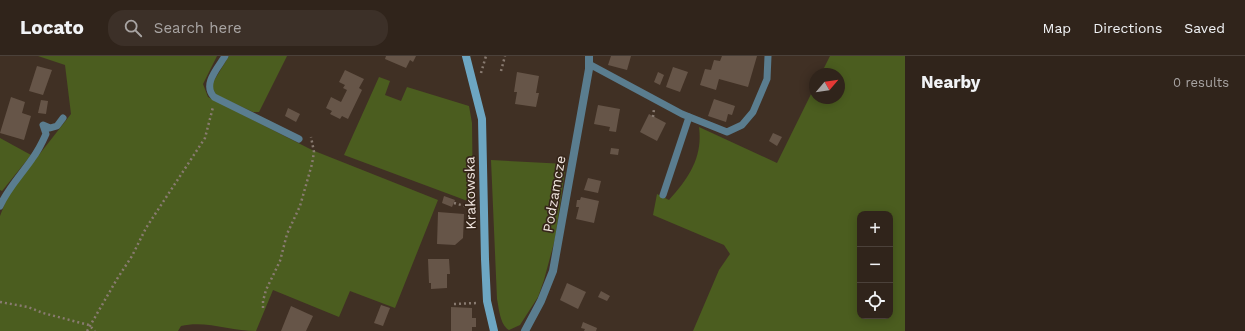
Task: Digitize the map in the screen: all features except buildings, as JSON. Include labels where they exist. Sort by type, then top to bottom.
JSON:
[{"type":"street","name":"Krakowska","points":[[466,56],[482,119],[484,259],[487,301],[494,331]]},
{"type":"street","name":"Podzamcze","points":[[524,331],[541,301],[553,271],[589,60]]},
{"type":"lane","points":[[225,56],[210,81],[209,86],[214,97],[299,138]]},
{"type":"lane","points":[[589,60],[689,117],[727,132],[742,125],[753,112],[767,79],[768,56]]},
{"type":"lane","points":[[663,194],[689,117]]},
{"type":"lane","points":[[0,206],[7,191],[32,159],[43,140],[46,134],[43,125],[50,128],[57,126],[63,118]]},
{"type":"path","points":[[481,76],[486,56]]},
{"type":"path","points":[[501,71],[505,56]]},
{"type":"path","points":[[87,331],[89,325],[132,256],[146,228],[205,138],[212,114],[214,97]]},
{"type":"path","points":[[263,308],[266,290],[280,261],[287,234],[300,206],[309,177],[314,152],[311,137]]},
{"type":"path","points":[[454,203],[472,209]]},
{"type":"path","points":[[0,302],[28,307],[43,313],[89,325],[95,331]]},
{"type":"path","points":[[454,304],[472,304]]},
{"type":"green space","points":[[38,56],[217,56],[203,84],[208,97],[312,150],[438,200],[395,308],[350,291],[339,317],[273,290],[256,331],[190,324],[181,326],[178,331],[0,331],[0,216],[9,193],[71,114],[65,65]]},
{"type":"green space","points":[[229,56],[287,56],[259,112],[253,112],[216,95],[212,84]]},
{"type":"green space","points":[[830,56],[905,56],[905,331],[693,331],[719,270],[730,254],[724,245],[653,215],[657,194],[669,200],[683,184],[697,157],[700,138],[699,127],[777,163],[809,98],[809,104],[845,104],[845,68],[824,68]]},
{"type":"green space","points":[[379,77],[390,81],[385,95],[401,101],[407,87],[469,106],[472,123],[473,203],[344,155]]},
{"type":"green space","points":[[0,138],[31,155],[2,191],[0,190]]},
{"type":"green space","points":[[491,160],[566,164],[555,239],[544,280],[538,297],[520,325],[509,330],[506,328],[502,320],[497,299]]}]
